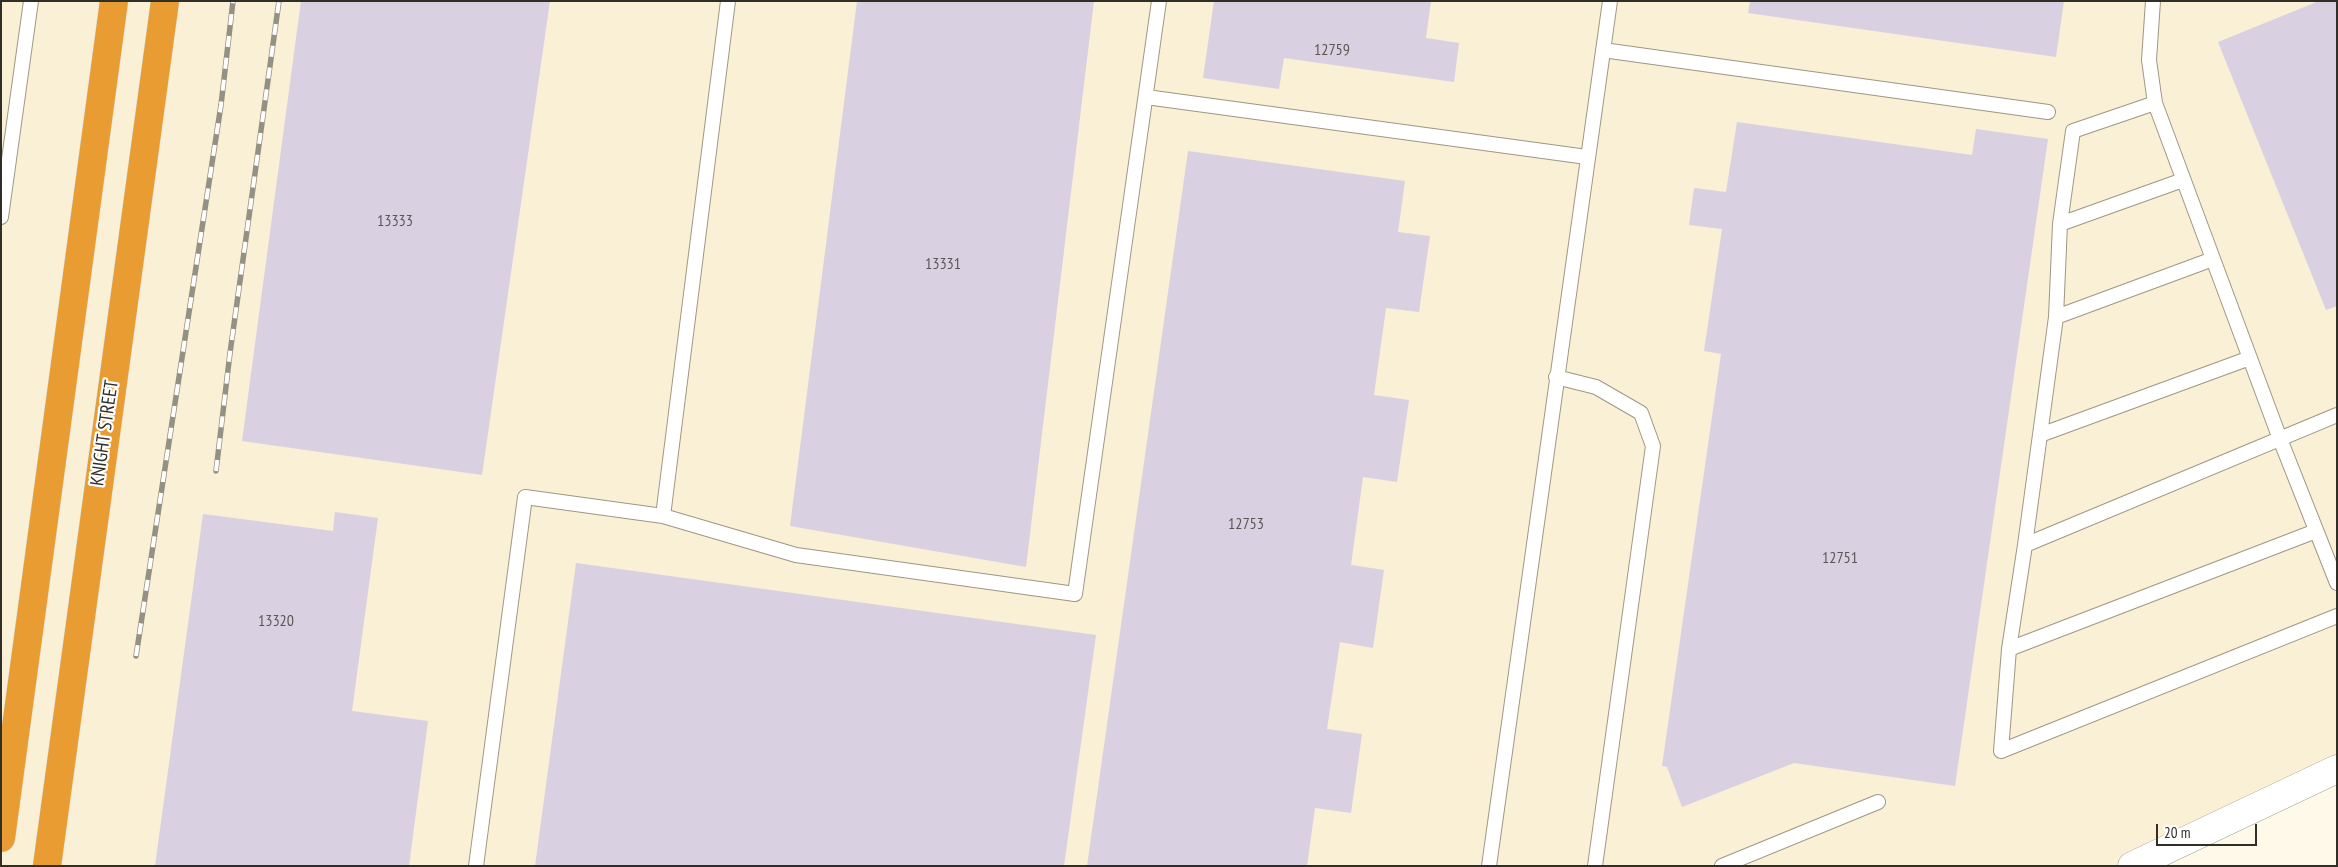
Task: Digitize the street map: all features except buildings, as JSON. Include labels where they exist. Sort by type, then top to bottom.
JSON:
[{"type":"highway","points":[[1,838],[114,1]]},
{"type":"highway","name":"KNIGHT STREET","points":[[47,866],[165,1]]},
{"type":"street","points":[[2132,866],[2337,769]]},
{"type":"lane","points":[[1,217],[31,1]]},
{"type":"lane","points":[[663,516],[728,1]]},
{"type":"lane","points":[[476,866],[525,497],[663,516],[796,555],[1075,594],[1160,1]]},
{"type":"lane","points":[[1489,866],[1610,1]]},
{"type":"lane","points":[[2155,2],[2149,60],[2155,103],[2280,439],[2316,530],[2333,565],[2337,583]]},
{"type":"lane","points":[[1603,50],[2048,112]]},
{"type":"lane","points":[[1146,98],[1588,157]]},
{"type":"lane","points":[[2155,103],[2073,131],[2060,224],[2056,317],[2009,649],[2001,751],[2337,616]]},
{"type":"lane","points":[[2060,224],[2183,180]]},
{"type":"lane","points":[[2056,317],[2212,259]]},
{"type":"lane","points":[[2040,435],[2250,358]]},
{"type":"lane","points":[[1556,378],[1596,386],[1641,413],[1653,446],[1595,866]]},
{"type":"lane","points":[[2025,545],[2337,416]]},
{"type":"lane","points":[[2009,649],[2316,530]]},
{"type":"lane","points":[[1722,866],[1878,802]]},
{"type":"shaded area","points":[[1,1],[2337,1],[2337,769],[2132,866],[1,866]]},
{"type":"pier","points":[[2337,823],[2337,863],[2331,866],[2240,866],[2268,851]]},
{"type":"railway","points":[[136,656],[221,105],[233,1]]},
{"type":"railway","points":[[216,471],[230,353],[279,1]]}]
